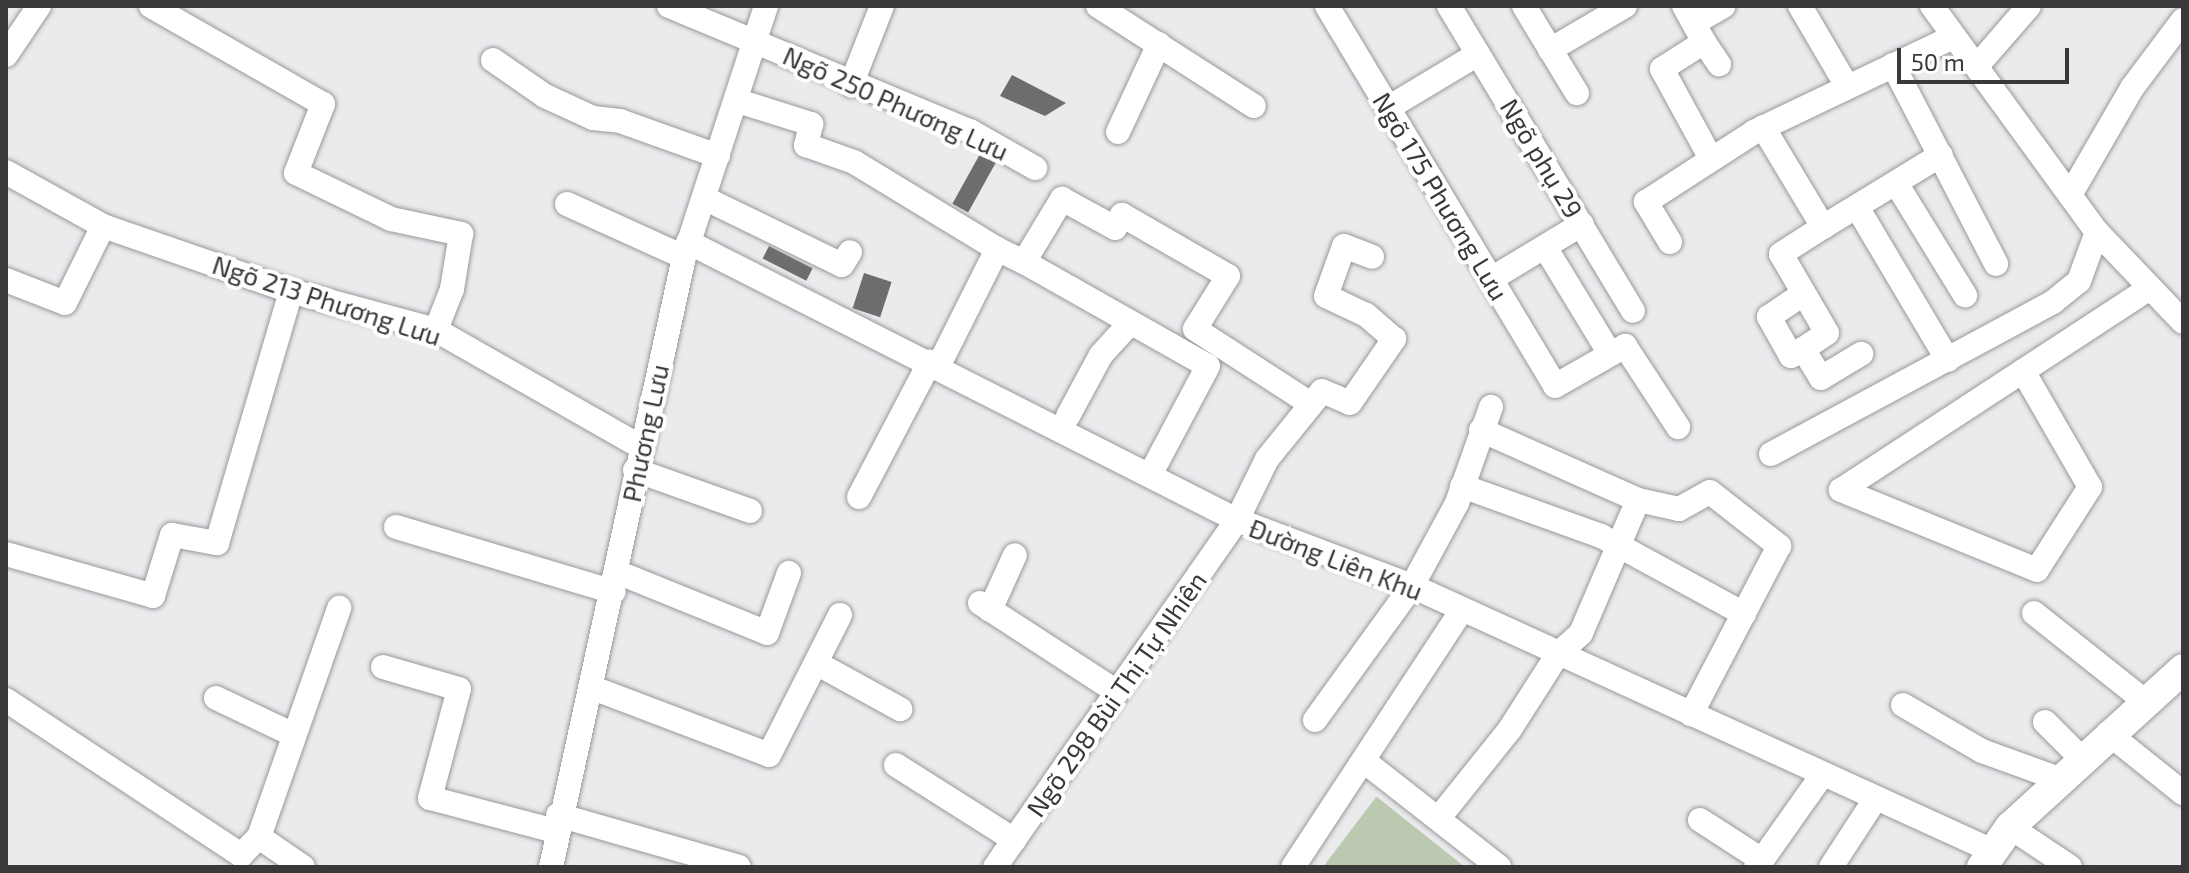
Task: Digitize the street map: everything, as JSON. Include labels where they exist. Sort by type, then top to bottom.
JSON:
[{"type":"main road","points":[[1996,849],[2108,733],[2147,703],[2183,669]]},
{"type":"street","points":[[6,55],[39,6]]},
{"type":"street","points":[[151,6],[323,104],[296,173],[391,219],[461,234],[452,289],[436,330]]},
{"type":"street","name":"Ngõ 250 Phương Lưu","points":[[669,6],[757,40],[851,85],[970,131],[1035,168]]},
{"type":"street","name":"Phương Lưu","points":[[551,867],[556,823],[593,688],[638,459],[686,250],[738,101],[766,6]]},
{"type":"street","points":[[851,85],[882,6]]},
{"type":"street","points":[[1098,6],[1254,106]]},
{"type":"street","name":"Ngõ 175 Phương Lưu","points":[[1327,6],[1555,386],[1610,354]]},
{"type":"street","name":"Ngõ phụ 29","points":[[1449,6],[1633,311]]},
{"type":"street","points":[[1524,6],[1577,93]]},
{"type":"street","points":[[1550,50],[1625,6]]},
{"type":"street","points":[[1711,159],[1662,69],[1694,24],[1724,6]]},
{"type":"street","points":[[1800,6],[1847,86]]},
{"type":"street","points":[[1932,6],[2097,232],[2183,322]]},
{"type":"street","points":[[1977,66],[2029,6]]},
{"type":"street","points":[[2070,195],[2132,88],[2183,20]]},
{"type":"street","points":[[1694,24],[1719,64]]},
{"type":"street","points":[[1670,242],[1646,202],[1763,127],[1953,37]]},
{"type":"street","points":[[1118,132],[1159,44]]},
{"type":"street","points":[[1388,108],[1478,54]]},
{"type":"street","points":[[493,60],[545,96],[593,118],[620,121],[718,156]]},
{"type":"street","points":[[1893,65],[1996,264]]},
{"type":"street","points":[[738,101],[811,124],[806,145],[854,162],[997,249],[1208,366],[1150,475]]},
{"type":"street","points":[[1763,127],[1823,227]]},
{"type":"street","points":[[1803,294],[1769,317],[1791,356],[1827,333],[1781,254],[1941,155]]},
{"type":"street","name":"Ngõ 213 Phương Lưu","points":[[6,172],[103,226],[291,291],[436,330],[638,459],[750,511]]},
{"type":"street","points":[[1896,183],[1965,295]]},
{"type":"street","points":[[704,198],[842,265],[850,252]]},
{"type":"street","points":[[1024,262],[1062,199],[1115,228],[1122,215],[1228,276],[1195,329],[1311,404],[1322,391],[1350,403],[1394,339],[1366,315],[1326,296],[1344,246],[1372,257]]},
{"type":"street","name":"Đường Liên Khu","points":[[567,204],[686,250],[935,364],[1237,520],[1412,586],[1876,798],[1996,849],[2070,867]]},
{"type":"street","points":[[1857,207],[1948,360]]},
{"type":"street","points":[[1491,279],[1582,224]]},
{"type":"street","points":[[6,280],[65,303],[103,226]]},
{"type":"street","points":[[1771,454],[1948,360],[2079,281],[2097,232]]},
{"type":"street","points":[[1545,247],[1610,354],[1625,346],[1678,427]]},
{"type":"street","points":[[859,497],[997,249]]},
{"type":"street","points":[[2023,371],[2090,487],[2037,570],[1841,490],[1854,482],[2023,371],[2150,288]]},
{"type":"street","points":[[6,554],[153,596],[172,535],[217,543],[291,291]]},
{"type":"street","points":[[1068,416],[1101,355],[1130,323]]},
{"type":"street","points":[[1803,349],[1821,378],[1861,354]]},
{"type":"street","name":"Ngõ 298 Bùi Thị Tự Nhiên","points":[[995,867],[1237,520],[1267,459],[1311,404]]},
{"type":"street","points":[[1315,720],[1412,586],[1462,486],[1491,407]]},
{"type":"street","points":[[1481,430],[1638,500],[1679,509],[1710,492],[1779,546],[1691,714]]},
{"type":"street","points":[[1462,486],[1616,544],[1744,614]]},
{"type":"street","points":[[1438,819],[1510,729],[1558,654],[1593,612],[1616,544],[1638,500]]},
{"type":"street","points":[[396,527],[616,582],[767,633],[789,573]]},
{"type":"street","points":[[1015,555],[985,607],[1117,692]]},
{"type":"street","points":[[6,700],[241,855],[259,837],[339,608]]},
{"type":"street","points":[[1293,867],[1461,611]]},
{"type":"street","points":[[2034,613],[2147,703]]},
{"type":"street","points":[[593,688],[769,755],[818,664],[840,615]]},
{"type":"street","points":[[818,664],[900,709]]},
{"type":"street","points":[[383,667],[459,689],[430,798],[556,823],[739,867]]},
{"type":"street","points":[[216,698],[294,735]]},
{"type":"street","points":[[1903,705],[1982,751],[2072,770]]},
{"type":"street","points":[[2045,722],[2072,770]]},
{"type":"street","points":[[2108,733],[2183,793]]},
{"type":"street","points":[[1364,761],[1499,867]]},
{"type":"street","points":[[896,765],[1014,840]]},
{"type":"street","points":[[1700,820],[1759,864],[1823,774]]},
{"type":"street","points":[[1831,867],[1876,798]]},
{"type":"street","points":[[259,837],[289,863]]},
{"type":"green space","points":[[1377,797],[1465,867],[1323,867]]},
{"type":"building","points":[[1012,75],[1066,103],[1045,116],[1000,96]]},
{"type":"building","points":[[980,154],[996,163],[968,213],[952,204]]},
{"type":"building","points":[[769,246],[813,268],[806,281],[763,258]]},
{"type":"building","points":[[864,273],[892,282],[880,317],[853,308]]}]
